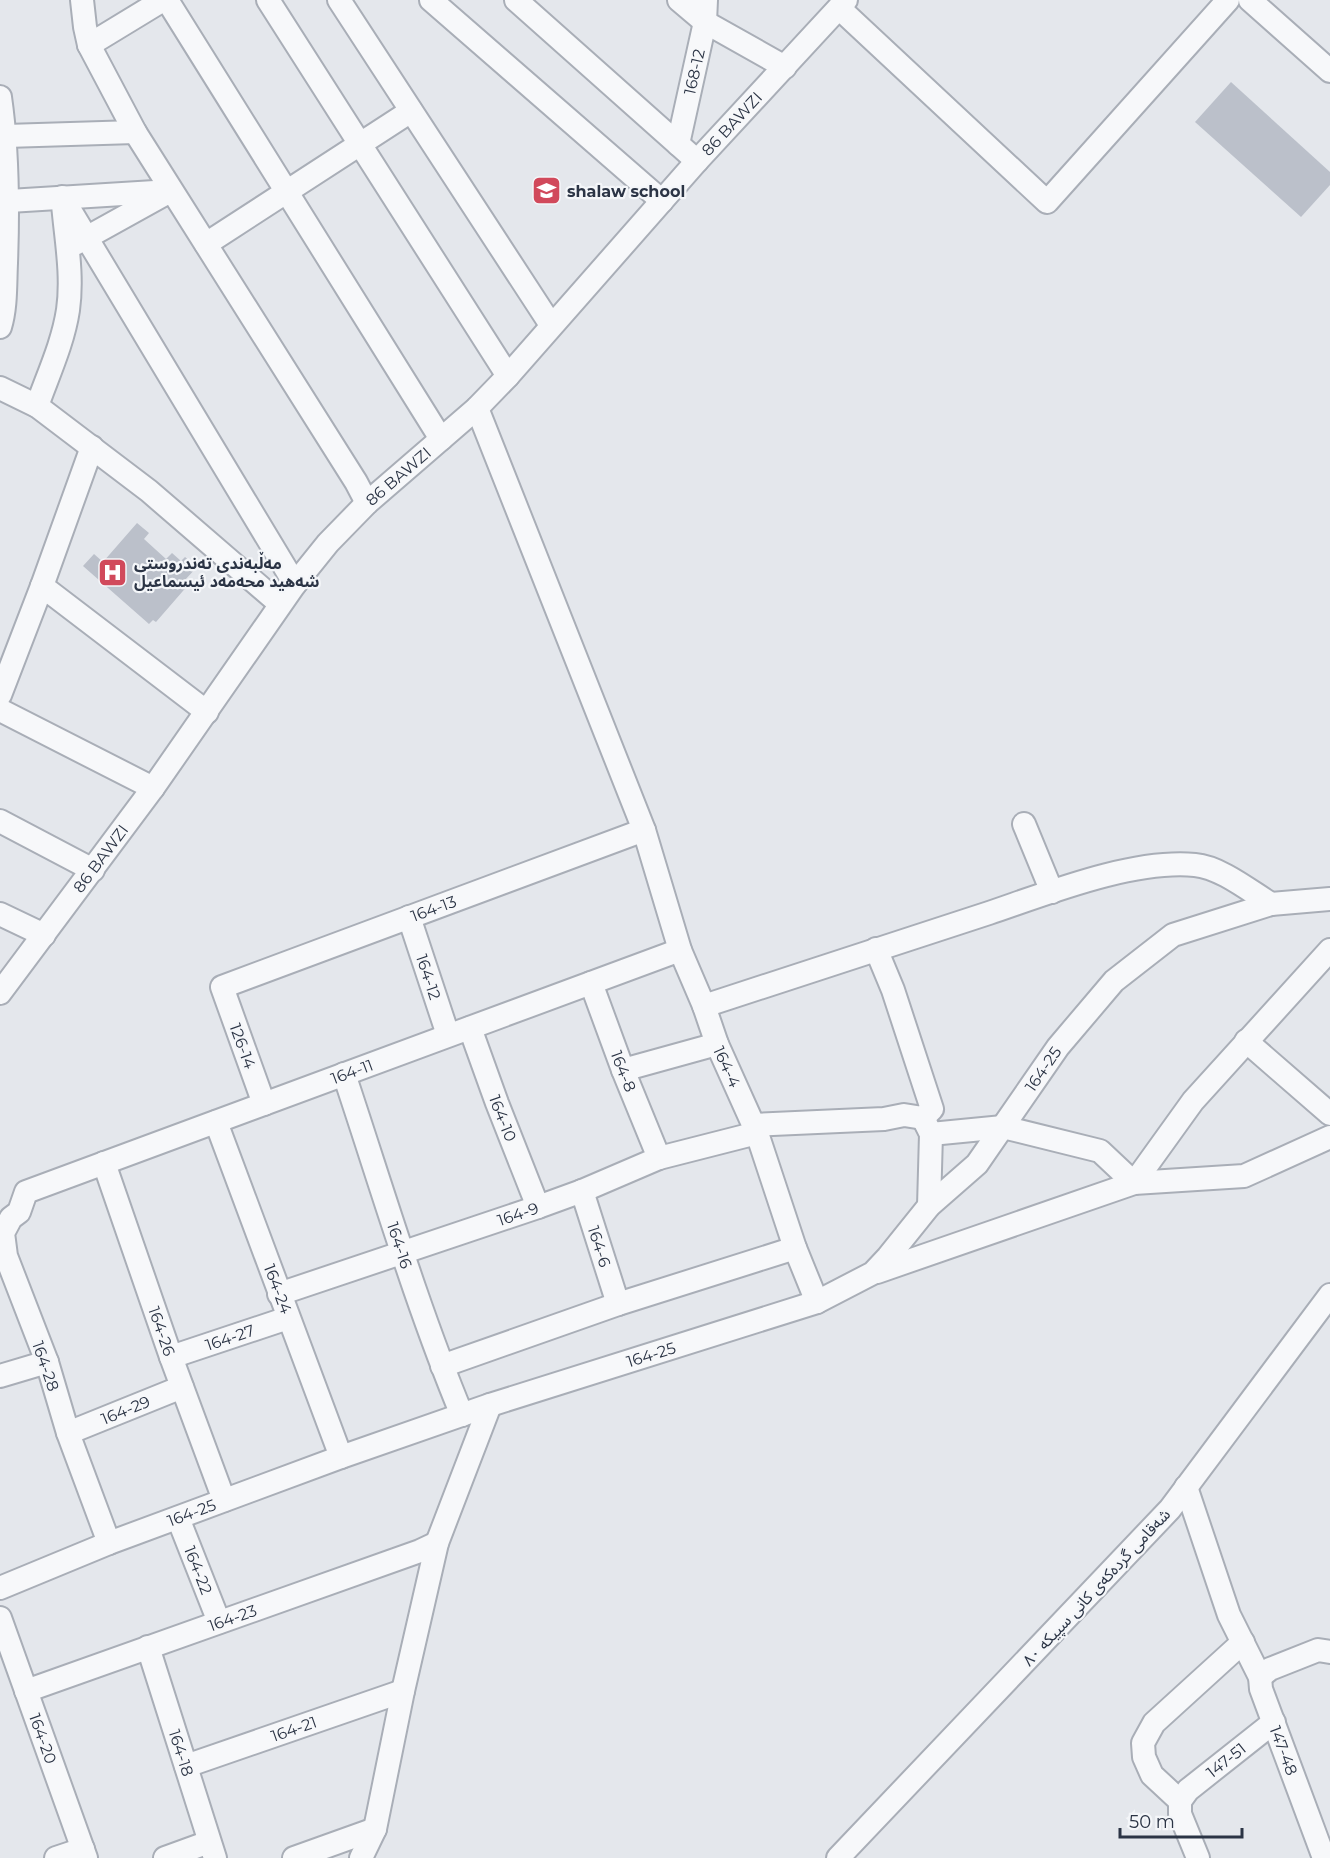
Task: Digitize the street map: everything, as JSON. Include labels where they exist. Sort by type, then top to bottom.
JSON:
[{"type":"street","points":[[82,0],[89,45],[135,132],[356,482],[367,503]]},
{"type":"street","points":[[89,45],[165,0],[441,439]]},
{"type":"street","points":[[268,0],[508,376]]},
{"type":"street","points":[[339,0],[551,325]]},
{"type":"street","points":[[431,0],[662,201]]},
{"type":"street","points":[[516,0],[697,161]]},
{"type":"street","points":[[679,0],[705,11],[785,67]]},
{"type":"street","points":[[842,4],[1047,202],[1228,0]]},
{"type":"street","points":[[1250,0],[1330,71]]},
{"type":"street","name":"86 BAWZI","points":[[0,993],[153,788],[280,604],[328,543],[367,503],[477,408],[508,376],[697,161],[842,4]]},
{"type":"street","name":"168-12","points":[[678,144],[705,11]]},
{"type":"street","points":[[0,98],[6,135],[0,327]]},
{"type":"street","points":[[206,244],[411,111]]},
{"type":"street","points":[[6,135],[135,132]]},
{"type":"street","points":[[5,186],[62,197],[171,191]]},
{"type":"street","points":[[37,406],[61,339],[68,310],[69,266],[77,243],[171,191]]},
{"type":"street","points":[[62,197],[77,243],[295,584]]},
{"type":"street","points":[[0,388],[37,406],[92,447],[149,491],[280,604]]},
{"type":"street","name":"164-4","points":[[477,408],[644,830],[680,950],[704,1006],[717,1044],[755,1129],[795,1248],[817,1302]]},
{"type":"street","points":[[0,695],[92,447]]},
{"type":"street","points":[[42,586],[207,712]]},
{"type":"street","points":[[0,710],[153,788]]},
{"type":"street","points":[[0,821],[93,870]]},
{"type":"street","points":[[1024,824],[1052,892]]},
{"type":"street","name":"164-13","points":[[222,987],[644,830]]},
{"type":"street","points":[[704,1006],[1052,892],[1121,873],[1157,866],[1199,865],[1217,871],[1271,904],[1330,899]]},
{"type":"street","name":"164-25","points":[[0,1588],[109,1543],[489,1405],[817,1302],[873,1273],[929,1206],[977,1164],[1058,1047],[1114,981],[1173,935],[1271,904]]},
{"type":"street","points":[[0,914],[44,935]]},
{"type":"street","name":"164-12","points":[[409,917],[448,1035]]},
{"type":"street","name":"164-11","points":[[26,1192],[680,950]]},
{"type":"street","points":[[876,950],[893,990],[932,1109],[927,1126],[929,1206]]},
{"type":"street","points":[[1134,1183],[1193,1101],[1330,950]]},
{"type":"street","name":"164-8","points":[[591,983],[659,1158]]},
{"type":"street","name":"126-14","points":[[222,987],[264,1104]]},
{"type":"street","name":"164-10","points":[[470,1028],[538,1207]]},
{"type":"street","points":[[1246,1041],[1330,1114]]},
{"type":"street","points":[[623,1070],[717,1044]]},
{"type":"street","name":"164-16","points":[[344,1074],[442,1366],[462,1415]]},
{"type":"street","name":"164-9","points":[[279,1294],[538,1207],[659,1158],[755,1129],[884,1119],[904,1115],[927,1126],[1003,1127],[1100,1151],[1134,1183]]},
{"type":"street","name":"164-24","points":[[216,1122],[341,1457]]},
{"type":"street","points":[[873,1273],[1134,1183],[1244,1176],[1330,1137]]},
{"type":"street","name":"164-26","points":[[104,1162],[171,1357],[224,1500]]},
{"type":"street","name":"164-6","points":[[582,1191],[618,1304]]},
{"type":"street","name":"164-28","points":[[26,1192],[19,1212],[6,1225],[3,1233],[6,1256],[47,1362],[68,1434],[109,1543]]},
{"type":"street","points":[[442,1366],[618,1304],[795,1248]]},
{"type":"street","name":"شەقامی گردەکەی کانی سپیکە ٨٠","points":[[838,1858],[1170,1509],[1330,1295]]},
{"type":"street","name":"164-27","points":[[171,1357],[288,1318]]},
{"type":"street","points":[[0,1376],[47,1362]]},
{"type":"street","name":"164-29","points":[[68,1434],[182,1387]]},
{"type":"street","points":[[361,1858],[375,1829],[403,1691],[437,1543],[489,1405]]},
{"type":"street","name":"147-48","points":[[1186,1487],[1229,1615],[1260,1677],[1261,1689],[1324,1858]]},
{"type":"street","name":"164-22","points":[[178,1518],[219,1622]]},
{"type":"street","name":"164-23","points":[[26,1691],[437,1543]]},
{"type":"street","name":"164-20","points":[[0,1618],[84,1853]]},
{"type":"street","points":[[1198,1858],[1180,1814],[1180,1801],[1152,1774],[1144,1757],[1143,1743],[1154,1723],[1243,1642]]},
{"type":"street","name":"164-18","points":[[148,1647],[212,1850]]},
{"type":"street","points":[[1260,1677],[1270,1669],[1318,1650],[1330,1652]]},
{"type":"street","name":"164-21","points":[[186,1766],[403,1691]]},
{"type":"street","name":"147-51","points":[[1180,1801],[1188,1790],[1274,1722]]},
{"type":"street","points":[[294,1858],[375,1829]]},
{"type":"street","points":[[165,1858],[212,1850]]},
{"type":"street","points":[[56,1858],[84,1853]]},
{"type":"building","points":[[1231,82],[1330,172],[1330,185],[1301,217],[1195,122]]},
{"type":"building","name":"مەڵبەندی تەندروستی شەهید محەمەد ئیسماعیل","points":[[137,523],[149,533],[144,539],[166,559],[172,553],[181,561],[185,557],[197,567],[184,581],[189,584],[156,622],[153,620],[149,624],[83,566],[94,554],[103,562]]},
{"type":"place","name":"shalaw school","points":[[546,191]]},
{"type":"place","name":"مەڵبەندی تەندروستی شەهید محەمەد ئیسماعیل","points":[[113,572]]}]
